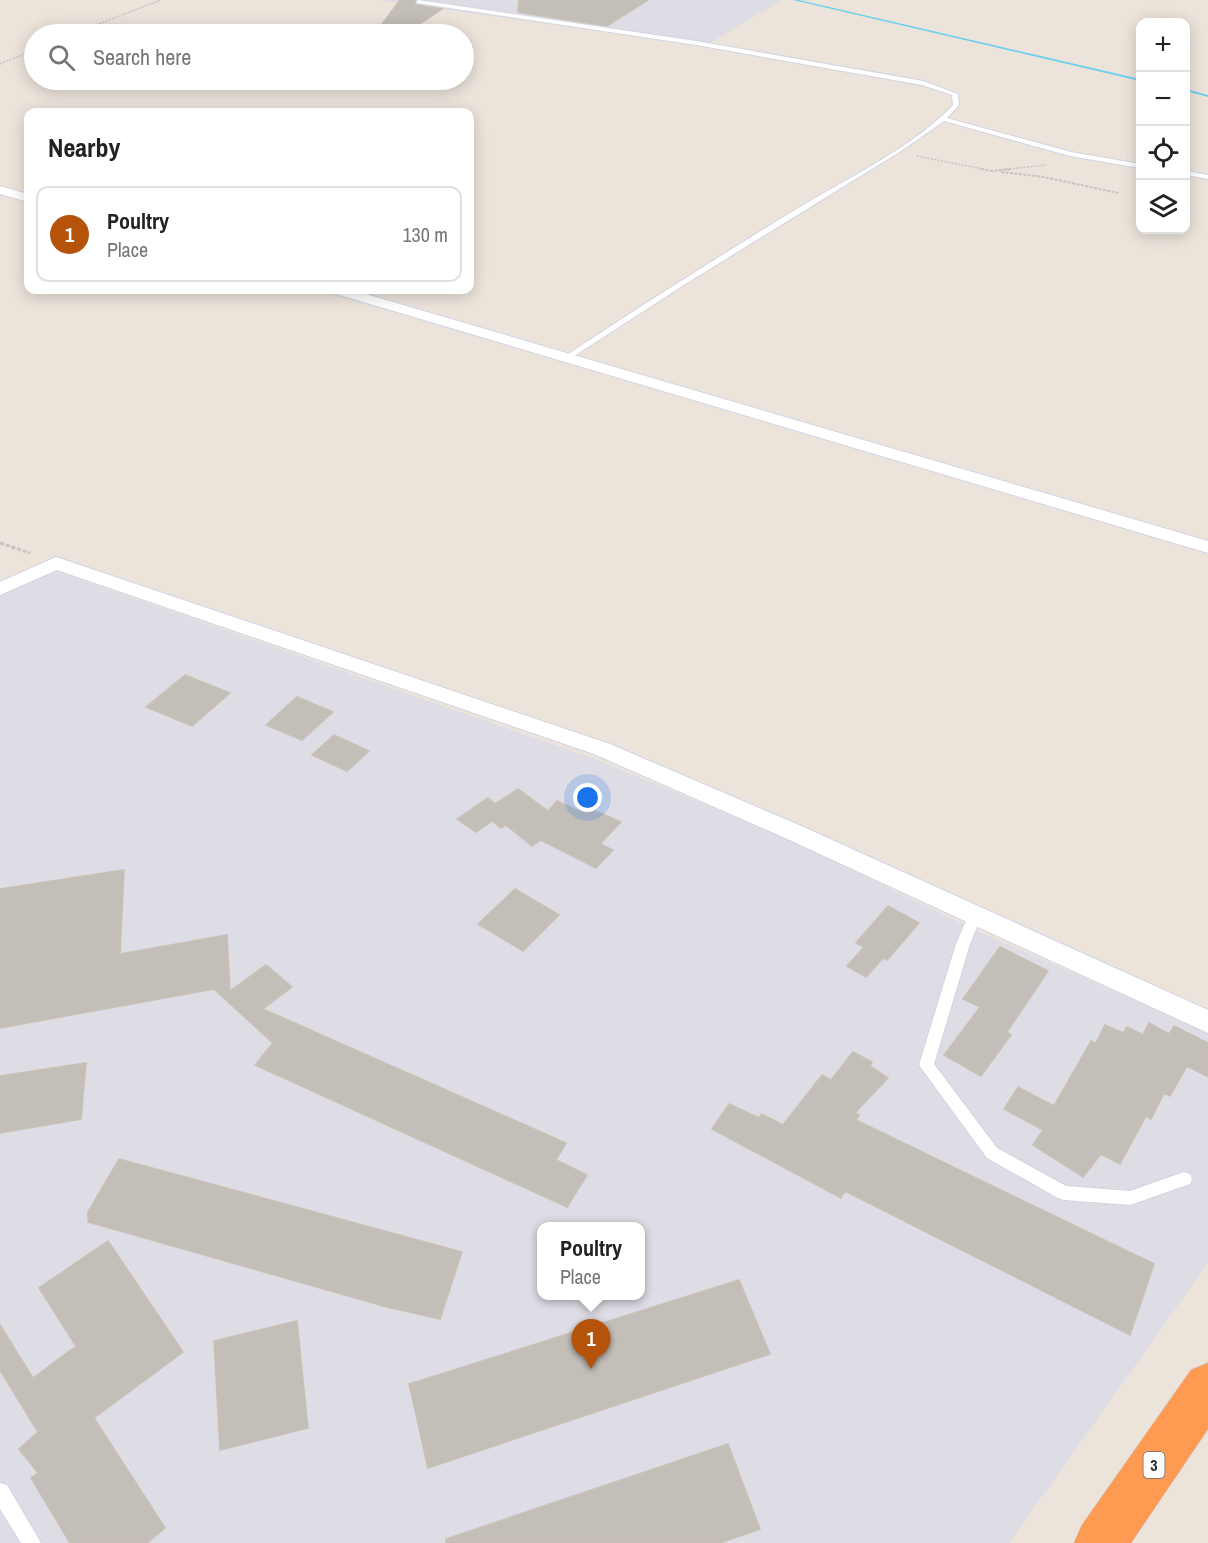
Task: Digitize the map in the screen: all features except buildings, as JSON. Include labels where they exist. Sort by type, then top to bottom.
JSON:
[{"type":"highway","name":"3","points":[[1100,1543],[1208,1387]]},
{"type":"street","points":[[0,190],[24,197]]},
{"type":"street","points":[[352,294],[1208,547]]},
{"type":"street","points":[[0,589],[56,563],[602,749],[975,915],[1208,1022]]},
{"type":"lane","points":[[418,2],[696,43],[922,83],[955,94],[956,105],[943,119],[900,150],[684,281],[568,358]]},
{"type":"lane","points":[[943,119],[1070,154],[1136,165]]},
{"type":"lane","points":[[1190,174],[1208,177]]},
{"type":"lane","points":[[975,915],[963,944],[926,1065],[992,1153],[1064,1193],[1130,1198],[1184,1179]]},
{"type":"lane","points":[[0,1492],[32,1543]]},
{"type":"path","points":[[99,24],[161,0]]},
{"type":"path","points":[[0,64],[24,54]]},
{"type":"path","points":[[900,150],[975,170],[1044,177],[1118,193]]},
{"type":"path","points":[[994,171],[1056,164]]},
{"type":"shaded area","points":[[380,0],[782,0],[705,46]]},
{"type":"shaded area","points":[[49,569],[595,759],[783,837],[969,927],[1208,1033],[1208,1263],[1009,1543],[0,1543],[0,592]]},
{"type":"waterway","points":[[795,0],[1136,79]]},
{"type":"waterway","points":[[1190,91],[1208,96]]},
{"type":"place","name":"Poultry","points":[[591,1369]]}]
